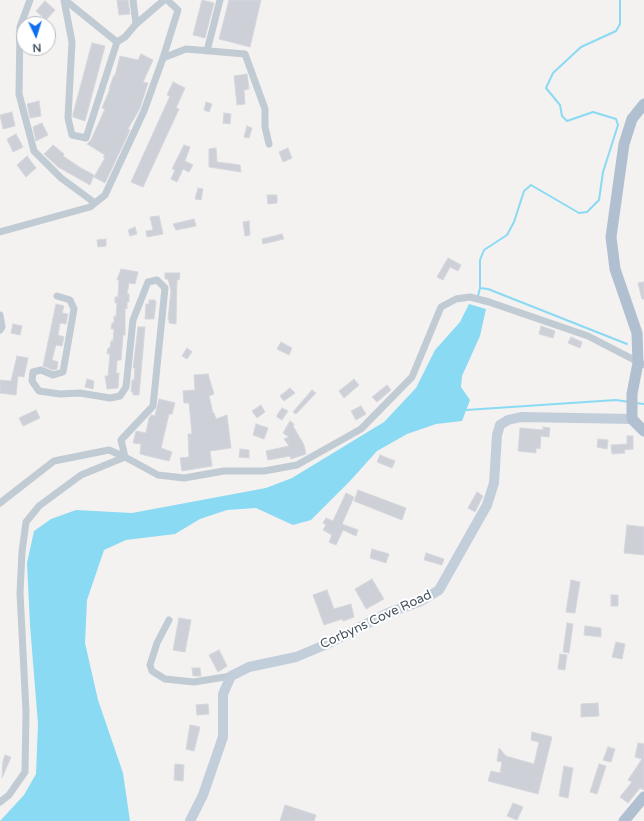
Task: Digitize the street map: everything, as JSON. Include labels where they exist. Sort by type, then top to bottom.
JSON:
[{"type":"main road","points":[[644,104],[632,119],[624,144],[611,237],[615,269],[637,333],[641,364],[632,394],[632,414],[644,431]]},
{"type":"main road","name":"Corbyns Cove Road","points":[[231,676],[249,667],[296,657],[327,644],[388,613],[421,601],[439,590],[487,505],[494,483],[500,425],[508,420],[521,417],[632,414]]},
{"type":"main road","points":[[190,821],[203,796],[223,737],[223,694],[231,676]]},
{"type":"main road","points":[[624,821],[644,797]]},
{"type":"street","points":[[30,0],[20,28],[19,94],[34,151],[61,178],[96,203]]},
{"type":"street","points":[[0,232],[90,207],[105,195],[144,111],[164,58],[178,10],[176,3],[166,0],[136,24],[125,37],[116,42],[86,138],[72,135],[68,118],[72,42],[64,0]]},
{"type":"street","points":[[64,0],[116,42]]},
{"type":"street","points":[[133,0],[136,24]]},
{"type":"street","points":[[207,51],[220,0]]},
{"type":"street","points":[[164,58],[186,49],[245,54],[265,109],[265,127],[269,144]]},
{"type":"street","points":[[57,296],[70,300],[74,308],[63,372],[52,375],[41,370],[33,372],[32,381],[39,391],[60,394],[80,393],[110,398],[120,396],[126,387],[133,320],[148,282],[157,280],[165,288],[154,406],[121,440],[125,457]]},
{"type":"street","points":[[0,503],[54,461],[110,450],[158,475],[184,478],[224,470],[264,471],[296,465],[361,429],[412,377],[441,307],[456,299],[470,297],[489,302],[588,336],[641,364]]},
{"type":"street","points":[[0,315],[2,327],[0,330]]},
{"type":"street","points":[[0,802],[9,795],[25,772],[26,711],[20,593],[22,552],[26,522],[39,506],[81,475],[125,457]]},
{"type":"street","points":[[170,620],[157,643],[150,665],[152,671],[165,680],[194,682],[231,676]]},
{"type":"water","points":[[469,304],[486,309],[480,336],[462,376],[461,387],[470,400],[462,421],[436,424],[407,434],[377,451],[350,481],[311,520],[293,525],[256,508],[227,510],[200,519],[175,534],[126,540],[104,550],[87,600],[85,643],[98,700],[123,773],[130,821],[0,821],[24,795],[36,774],[38,724],[30,625],[27,563],[34,531],[51,519],[76,510],[132,513],[266,488],[292,478],[384,422],[416,388],[435,350],[460,322]]},
{"type":"building","points":[[117,0],[128,0],[130,14],[119,15]]},
{"type":"building","points":[[202,0],[214,3],[205,38],[193,35]]},
{"type":"building","points":[[229,0],[261,0],[250,47],[219,39]]},
{"type":"building","points":[[45,1],[55,10],[50,16],[42,16],[36,11]]},
{"type":"building","points":[[92,43],[105,46],[85,121],[73,117],[73,114]]},
{"type":"building","points":[[141,54],[153,60],[143,82],[148,83],[140,108],[128,129],[130,130],[105,183],[94,177],[105,158],[103,157],[105,155],[87,144],[91,140],[105,109],[102,108],[114,75],[115,76],[120,56],[138,60]]},
{"type":"building","points":[[247,74],[249,89],[244,90],[245,104],[237,105],[234,76]]},
{"type":"building","points":[[173,82],[185,88],[176,108],[179,109],[143,187],[131,182],[170,96],[167,95]]},
{"type":"building","points":[[39,101],[41,116],[30,118],[27,104]]},
{"type":"building","points":[[206,102],[212,104],[209,112],[204,110]]},
{"type":"building","points":[[12,112],[15,126],[3,129],[0,115]]},
{"type":"building","points":[[224,113],[231,114],[230,124],[223,123]]},
{"type":"building","points":[[42,123],[48,135],[36,141],[33,127]]},
{"type":"building","points":[[247,126],[252,128],[249,138],[244,137]]},
{"type":"building","points":[[16,134],[23,147],[13,152],[7,139]]},
{"type":"building","points":[[53,145],[64,154],[63,156],[94,175],[90,185],[58,167],[44,154]]},
{"type":"building","points":[[184,145],[190,147],[185,161],[193,165],[189,172],[183,169],[177,182],[171,179],[175,170],[172,169]]},
{"type":"building","points":[[216,148],[217,162],[240,165],[241,172],[209,167],[209,149]]},
{"type":"building","points":[[288,148],[292,158],[283,162],[279,152]]},
{"type":"building","points":[[27,156],[36,168],[26,177],[17,165]]},
{"type":"building","points":[[198,188],[203,189],[201,200],[195,199]]},
{"type":"building","points":[[267,195],[277,195],[277,203],[268,204]]},
{"type":"building","points":[[159,216],[163,234],[147,237],[146,231],[153,230],[150,217]]},
{"type":"building","points":[[194,219],[196,226],[176,230],[173,224]]},
{"type":"building","points":[[249,221],[250,235],[245,236],[243,222]]},
{"type":"building","points":[[135,227],[137,234],[130,236],[128,230]]},
{"type":"building","points":[[282,234],[284,239],[263,244],[262,239]]},
{"type":"building","points":[[106,239],[106,246],[98,247],[97,240]]},
{"type":"building","points":[[448,258],[461,265],[458,271],[450,267],[443,280],[437,277]]},
{"type":"building","points":[[121,269],[138,272],[135,284],[129,283],[127,294],[129,294],[129,302],[127,302],[127,309],[125,308],[125,335],[123,335],[121,360],[117,361],[116,373],[119,373],[118,388],[107,389],[105,376],[108,376],[110,354],[107,354],[111,341],[113,341],[114,329],[111,329],[112,323],[114,323],[114,316],[116,317],[117,303],[115,303],[115,297],[118,297],[119,280],[117,280]]},
{"type":"building","points":[[165,273],[180,273],[179,280],[177,280],[176,324],[169,323],[168,319],[171,290],[168,279],[165,279]]},
{"type":"building","points":[[644,282],[644,299],[642,299],[638,283]]},
{"type":"building","points":[[149,300],[155,300],[156,302],[154,319],[145,319],[146,304],[149,304]]},
{"type":"building","points":[[56,304],[64,306],[62,313],[68,314],[66,324],[60,323],[58,335],[64,337],[62,346],[56,345],[52,360],[58,362],[57,369],[53,370],[43,366]]},
{"type":"building","points":[[13,324],[22,326],[20,335],[11,333]]},
{"type":"building","points":[[541,326],[555,331],[553,338],[539,334]]},
{"type":"building","points":[[138,327],[145,327],[139,395],[133,395],[133,392],[131,392],[132,380],[134,380],[135,368],[133,368]]},
{"type":"building","points":[[571,337],[582,342],[580,348],[568,343]]},
{"type":"building","points":[[281,342],[292,348],[289,355],[277,349]]},
{"type":"building","points":[[187,348],[192,352],[187,359],[182,356]]},
{"type":"building","points":[[17,356],[28,358],[24,377],[18,376],[16,395],[0,393],[0,380],[11,381]]},
{"type":"building","points":[[208,374],[214,394],[209,396],[213,413],[216,419],[227,415],[231,448],[210,451],[212,466],[182,471],[180,458],[189,457],[188,434],[192,434],[189,403],[184,403],[183,391],[195,390],[194,375]]},
{"type":"building","points":[[87,379],[94,381],[93,389],[85,387]]},
{"type":"building","points":[[354,379],[359,385],[344,398],[339,391]]},
{"type":"building","points":[[387,385],[391,390],[377,402],[372,397]]},
{"type":"building","points":[[290,388],[295,393],[284,401],[280,396]]},
{"type":"building","points":[[312,390],[316,393],[296,414],[293,412]]},
{"type":"building","points":[[159,399],[175,403],[172,414],[169,414],[161,448],[172,452],[169,461],[140,454],[141,444],[133,443],[136,431],[146,433],[149,418],[151,415],[155,416]]},
{"type":"building","points":[[261,405],[265,412],[257,418],[252,411]]},
{"type":"building","points":[[361,406],[366,414],[356,420],[351,411]]},
{"type":"building","points":[[282,408],[288,411],[282,420],[277,417],[277,415]]},
{"type":"building","points":[[36,410],[40,418],[23,426],[19,418]]},
{"type":"building","points":[[290,421],[294,424],[293,426],[304,445],[306,454],[291,459],[290,456],[268,460],[266,451],[289,446],[284,439],[289,437],[283,433]]},
{"type":"building","points":[[256,424],[268,428],[264,439],[253,435]]},
{"type":"building","points":[[543,427],[550,428],[549,437],[541,436],[540,449],[536,448],[536,453],[518,451],[520,428],[543,430]]},
{"type":"building","points":[[627,436],[633,436],[633,449],[624,450],[625,453],[612,454],[611,445],[627,444]]},
{"type":"building","points":[[598,439],[608,440],[607,449],[597,447]]},
{"type":"building","points":[[240,449],[249,450],[249,458],[239,457]]},
{"type":"building","points":[[380,455],[395,461],[392,468],[377,462]]},
{"type":"building","points":[[358,490],[406,508],[402,520],[354,501]]},
{"type":"building","points":[[477,492],[483,496],[475,512],[468,508]]},
{"type":"building","points":[[346,493],[354,497],[342,524],[358,530],[356,536],[343,530],[336,545],[329,542],[332,535],[323,530],[326,525],[323,523],[326,518],[333,521]]},
{"type":"building","points":[[627,525],[644,527],[644,555],[624,553]]},
{"type":"building","points":[[372,549],[389,554],[386,563],[370,558]]},
{"type":"building","points":[[426,553],[444,559],[442,565],[424,560]]},
{"type":"building","points":[[372,579],[384,599],[366,609],[355,589]]},
{"type":"building","points":[[571,580],[580,582],[575,613],[566,612]]},
{"type":"building","points":[[327,590],[334,609],[351,604],[354,617],[324,625],[313,595]]},
{"type":"building","points":[[611,595],[618,595],[618,606],[611,606]]},
{"type":"building","points":[[179,618],[191,620],[185,652],[173,650]]},
{"type":"building","points":[[567,623],[573,624],[569,653],[563,652]]},
{"type":"building","points":[[585,626],[601,628],[601,637],[584,635]]},
{"type":"building","points":[[616,642],[625,644],[622,659],[612,657]]},
{"type":"building","points":[[219,650],[227,666],[218,672],[209,655]]},
{"type":"building","points":[[560,654],[567,655],[565,670],[558,669]]},
{"type":"building","points":[[192,668],[200,668],[201,676],[193,676]]},
{"type":"building","points":[[598,703],[599,716],[581,717],[581,704]]},
{"type":"building","points":[[208,704],[209,714],[197,715],[196,705]]},
{"type":"building","points":[[190,725],[200,727],[194,751],[186,749]]},
{"type":"building","points":[[532,732],[552,737],[538,794],[488,781],[491,771],[500,773],[502,762],[497,761],[499,748],[506,756],[534,764],[539,742],[531,740]]},
{"type":"building","points":[[638,743],[644,744],[644,790],[640,788],[628,803],[620,797],[632,782],[628,780],[642,759],[635,757]]},
{"type":"building","points":[[608,747],[615,749],[611,762],[603,760]]},
{"type":"building","points":[[5,755],[11,757],[2,778],[3,761]]},
{"type":"building","points":[[175,764],[184,765],[183,781],[174,780]]},
{"type":"building","points":[[599,764],[606,766],[597,794],[590,792]]},
{"type":"building","points":[[564,766],[573,768],[568,798],[559,796]]},
{"type":"building","points":[[513,803],[523,807],[517,820],[507,816]]},
{"type":"building","points":[[285,805],[316,815],[314,821],[280,821]]},
{"type":"waterway","points":[[480,288],[480,260],[484,250],[507,235],[514,222],[524,191],[531,185],[579,213],[587,212],[599,200],[603,172],[618,125],[616,119],[593,112],[567,121],[562,116],[560,105],[546,88],[553,73],[581,47],[616,31],[620,24],[620,0]]},
{"type":"waterway","points":[[478,296],[480,288],[488,289],[627,344]]},
{"type":"waterway","points":[[466,410],[616,400],[629,402]]},
{"type":"waterway","points":[[635,403],[644,404]]}]
